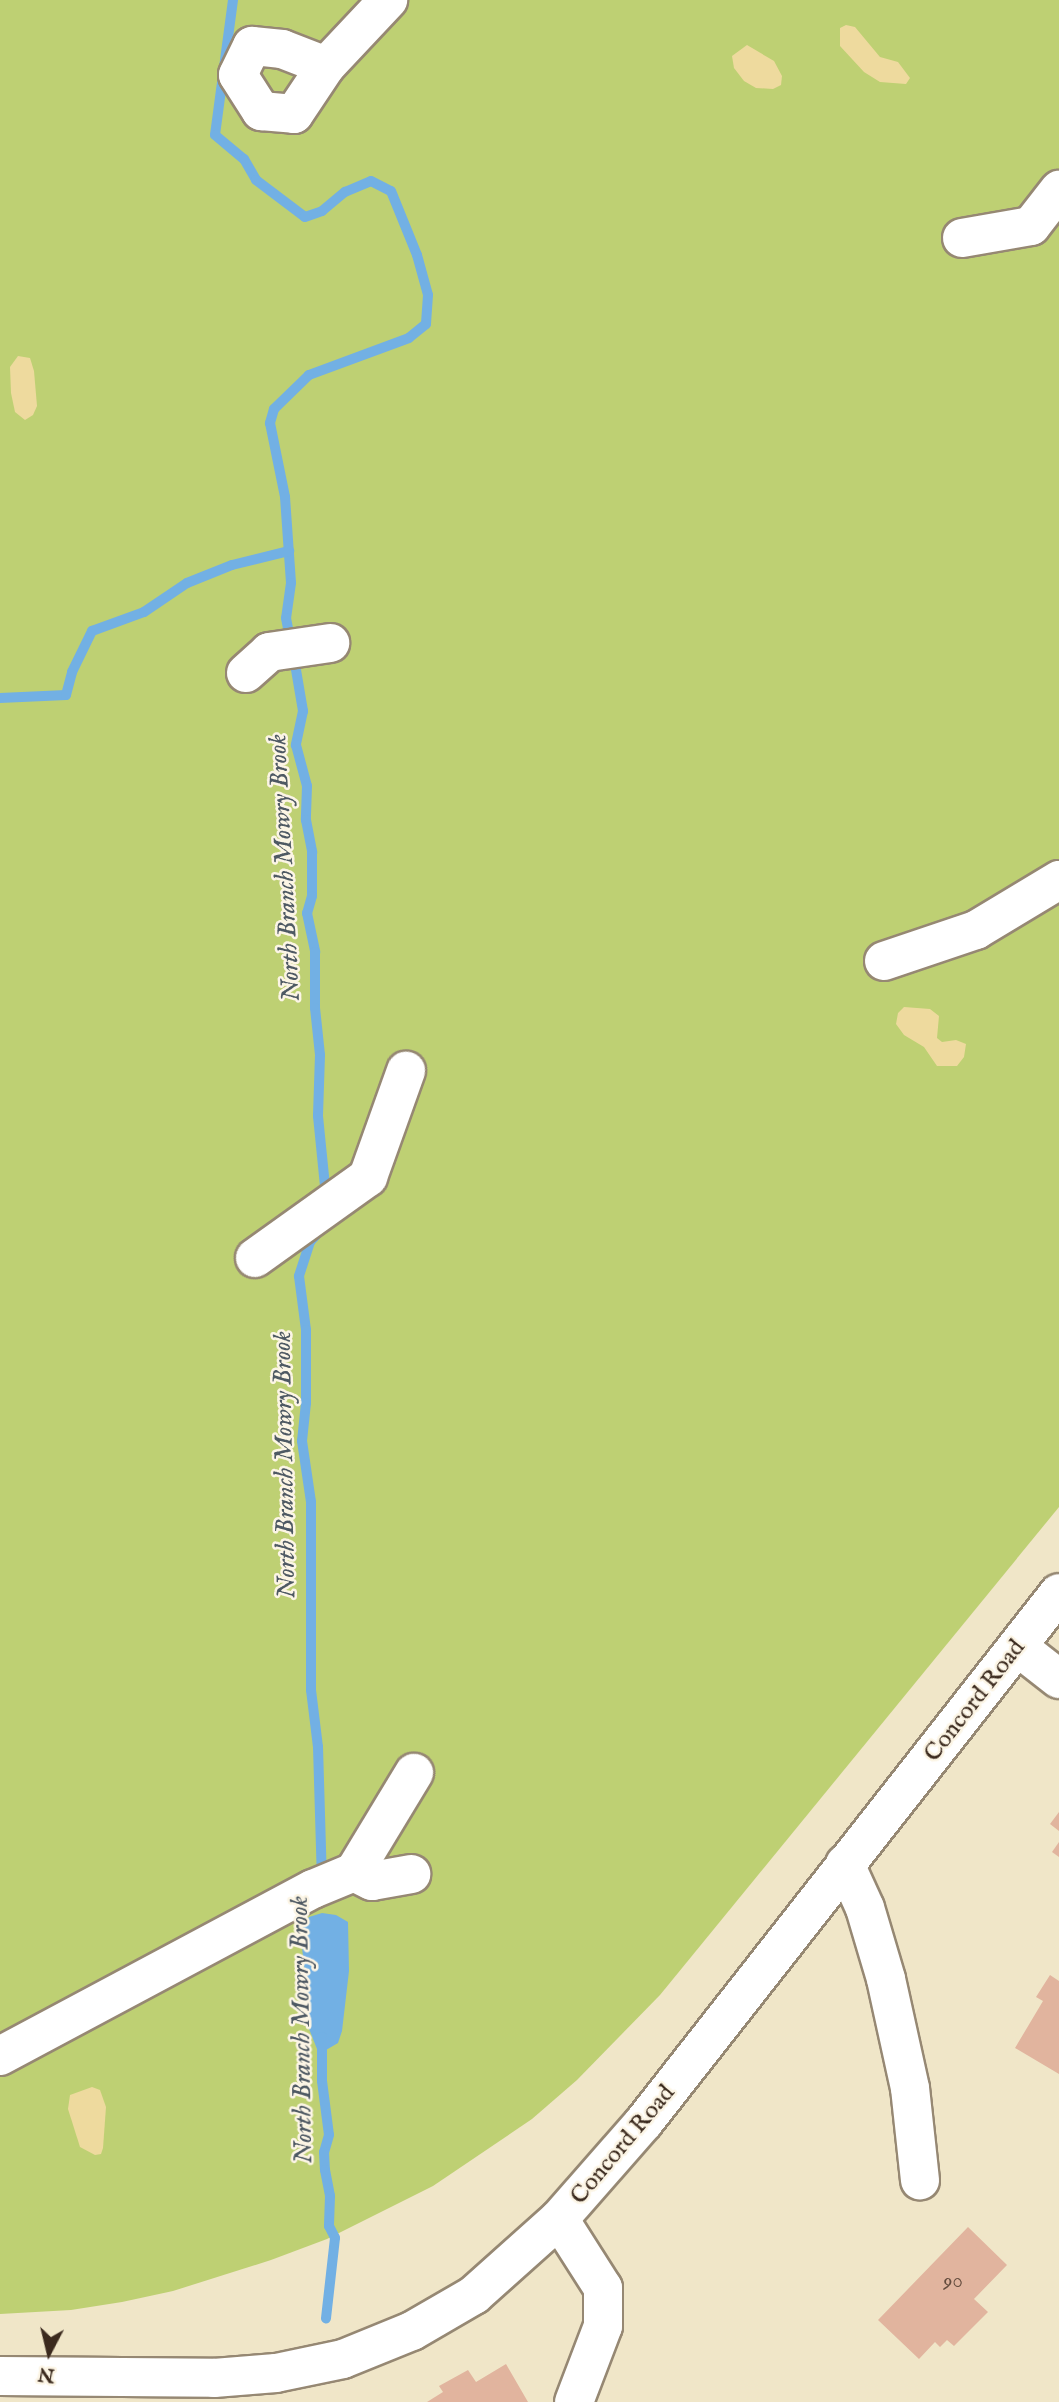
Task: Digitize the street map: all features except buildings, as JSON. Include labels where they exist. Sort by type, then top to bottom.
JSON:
[{"type":"street","points":[[326,66],[388,0]]},
{"type":"street","points":[[962,238],[1031,226],[1059,190]]},
{"type":"street","points":[[246,673],[270,652],[330,643]]},
{"type":"street","points":[[884,961],[976,930],[1059,880]]},
{"type":"street","points":[[255,1258],[316,1217],[368,1177],[406,1071]]},
{"type":"street","name":"Concord Road","points":[[21,2385],[276,2373],[343,2359],[412,2331],[474,2295],[559,2219],[677,2082],[1059,1593]]},
{"type":"street","points":[[1017,1647],[1059,1679]]},
{"type":"street","points":[[0,2056],[338,1879],[414,1773]]},
{"type":"street","points":[[845,1864],[865,1908],[886,1979],[910,2088],[920,2180]]},
{"type":"street","points":[[338,1879],[372,1881],[411,1874]]},
{"type":"street","points":[[559,2219],[603,2288],[603,2326],[574,2402]]},
{"type":"green space","points":[[0,0],[1059,0],[1059,1507],[660,1995],[577,2080],[532,2119],[433,2186],[327,2239],[271,2260],[173,2291],[122,2302],[71,2310],[0,2314]]},
{"type":"sand","points":[[846,25],[855,27],[880,57],[898,62],[910,78],[906,84],[880,82],[864,72],[840,46],[840,28]]},
{"type":"sand","points":[[747,45],[774,61],[782,76],[781,85],[773,89],[756,88],[744,81],[734,68],[732,56]]},
{"type":"sand","points":[[18,356],[30,358],[34,371],[37,406],[33,415],[25,420],[15,412],[11,393],[10,367]]},
{"type":"sand","points":[[904,1007],[930,1009],[939,1016],[937,1038],[942,1042],[956,1040],[966,1044],[964,1057],[957,1066],[937,1066],[924,1047],[904,1035],[896,1024],[898,1013]]},
{"type":"sand","points":[[92,2087],[100,2090],[106,2107],[103,2148],[101,2154],[95,2155],[80,2147],[68,2109],[70,2095]]},
{"type":"water","points":[[322,1913],[336,1915],[348,1922],[349,1971],[342,2031],[338,2043],[326,2050],[317,2049],[302,2011],[305,1974],[300,1930],[309,1917]]},
{"type":"waterway","name":"North Branch Mowry Brook","points":[[233,0],[215,135],[244,159],[256,180],[305,217],[322,211],[345,192],[371,181],[391,191],[417,255],[428,295],[426,324],[409,338],[309,375],[274,409],[270,423],[285,497],[291,583],[286,618],[289,634]]},
{"type":"waterway","points":[[0,698],[66,695],[72,672],[92,631],[144,612],[187,583],[232,565],[289,551]]},
{"type":"waterway","name":"North Branch Mowry Brook","points":[[295,664],[303,711],[296,745],[307,786],[306,820],[312,852],[312,896],[307,913],[315,952],[315,1008],[320,1055],[318,1116],[326,1196]]},
{"type":"waterway","name":"North Branch Mowry Brook","points":[[318,1233],[310,1242],[299,1276],[306,1330],[306,1403],[302,1441],[311,1502],[311,1690],[318,1747],[322,1878]]},
{"type":"waterway","name":"North Branch Mowry Brook","points":[[322,2037],[322,2081],[329,2135],[324,2152],[325,2170],[330,2196],[329,2226],[335,2238],[326,2318]]}]
